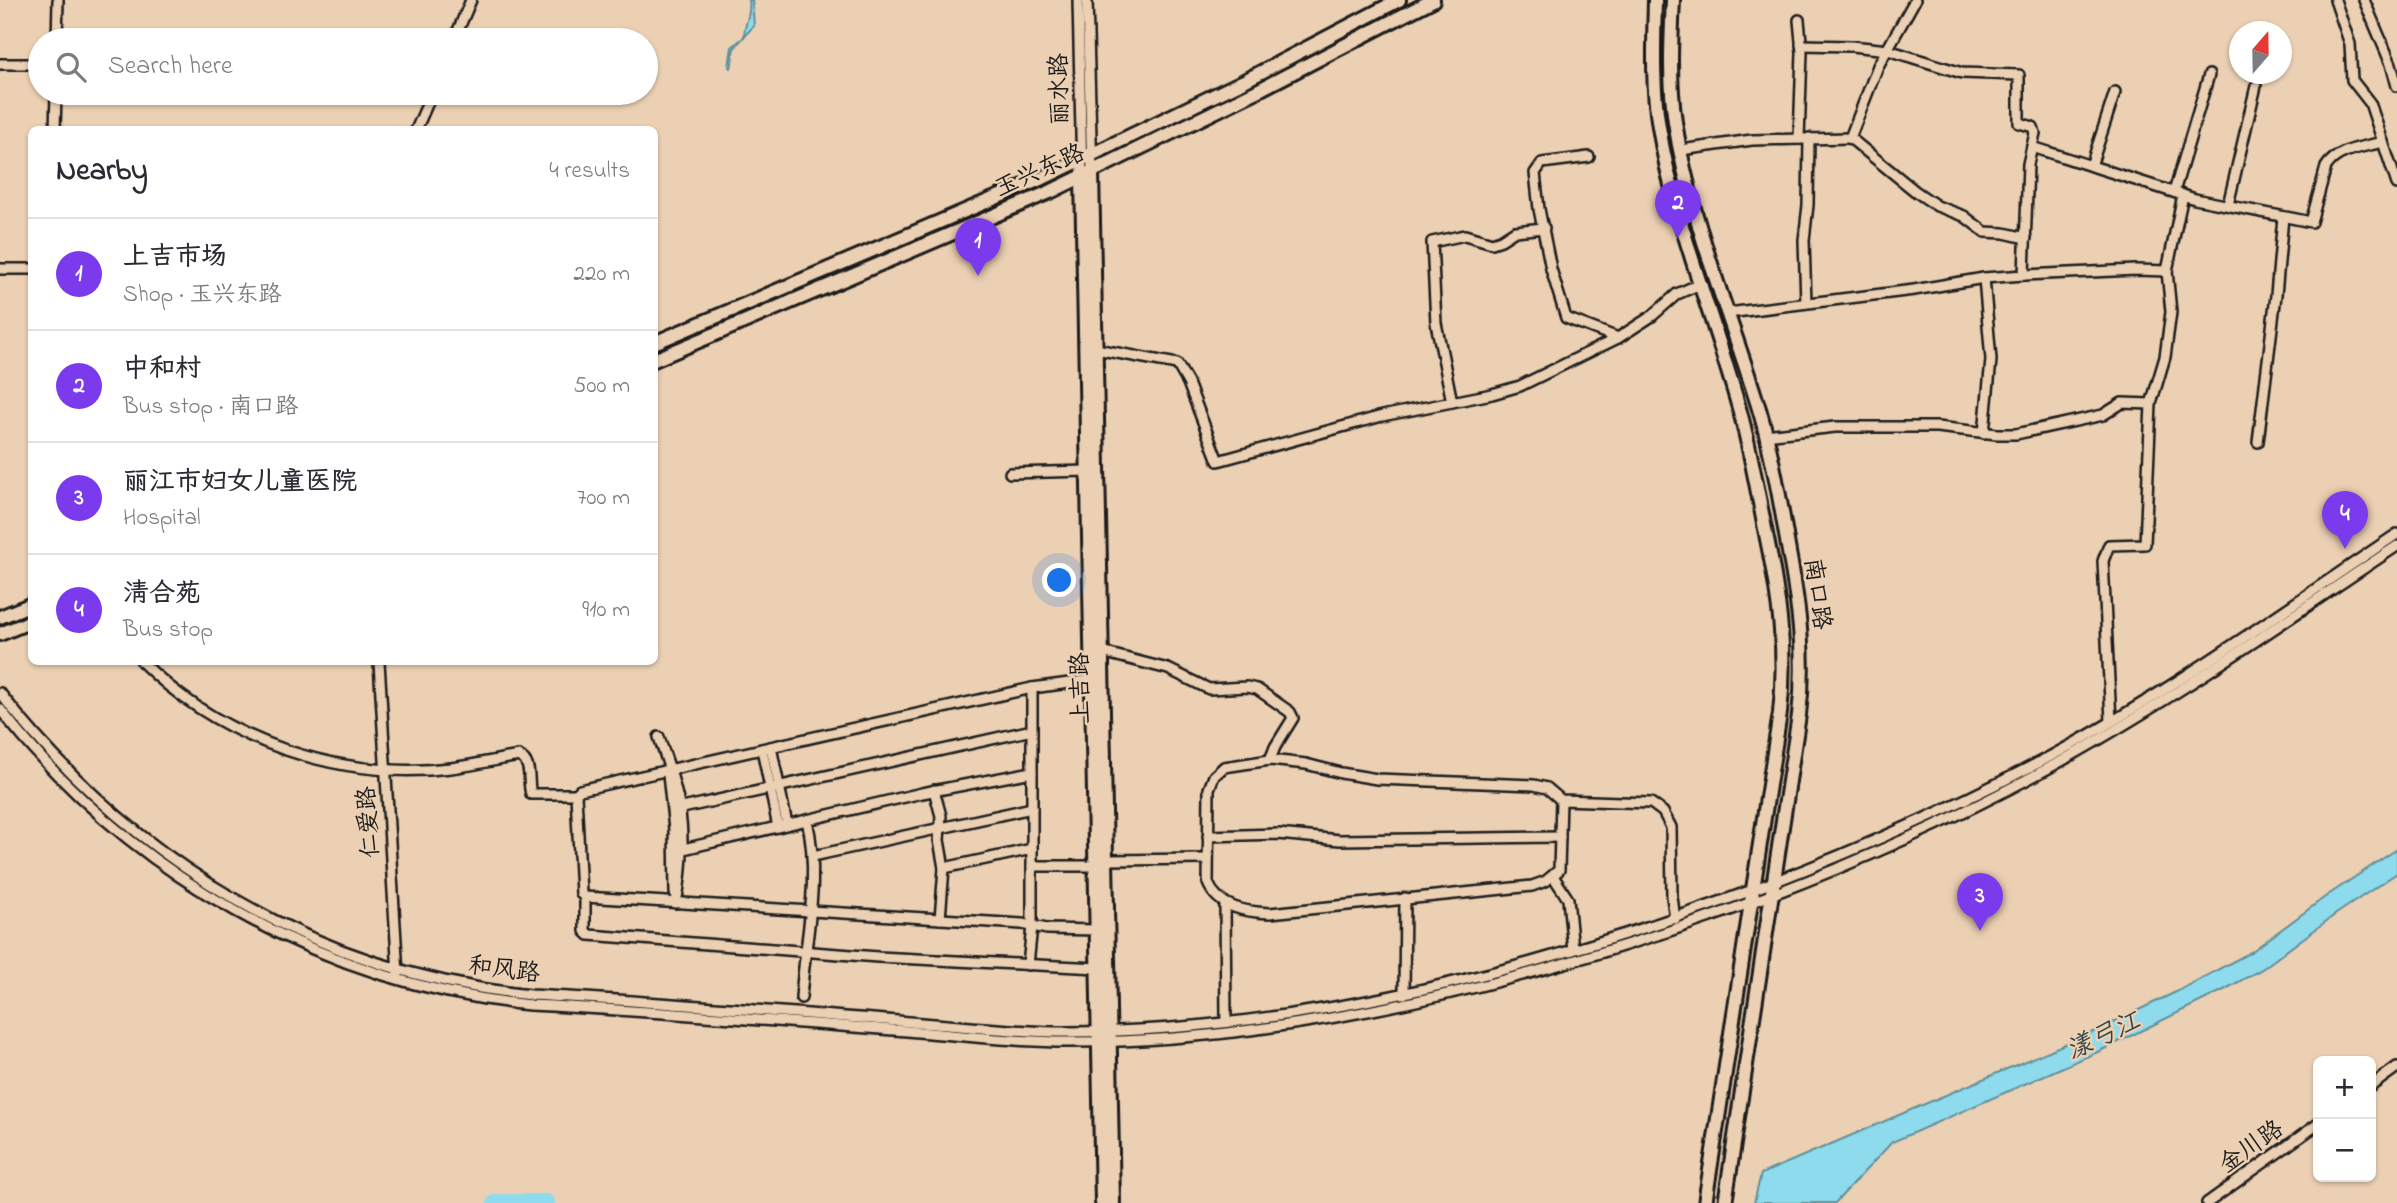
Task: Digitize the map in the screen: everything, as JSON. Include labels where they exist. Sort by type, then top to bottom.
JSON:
[{"type":"main road","name":"玉兴东路","points":[[658,341],[1086,157],[1244,81],[1399,0]]},
{"type":"main road","name":"玉兴东路","points":[[658,358],[1087,174],[1251,94],[1433,0]]},
{"type":"main road","name":"南口路","points":[[1656,0],[1653,63],[1659,126],[1674,196],[1745,431],[1772,566],[1783,639],[1784,677],[1780,713],[1705,1203]]},
{"type":"main road","name":"南口路","points":[[1673,0],[1671,82],[1681,150],[1698,218],[1765,435],[1797,597],[1803,658],[1800,706],[1725,1203]]},
{"type":"main road","name":"上吉路","points":[[1087,174],[1096,349],[1102,652],[1102,1203]]},
{"type":"main road","name":"上吉路","points":[[1087,174],[1092,680],[1101,863],[1097,930],[1113,1203]]},
{"type":"main road","points":[[0,617],[28,606]]},
{"type":"main road","points":[[0,634],[28,623]]},
{"type":"street","points":[[57,28],[58,0]]},
{"type":"street","points":[[459,28],[471,0]]},
{"type":"street","name":"丽水路","points":[[1078,0],[1087,174]]},
{"type":"street","name":"丽水路","points":[[1086,157],[1087,0]]},
{"type":"street","points":[[1850,138],[1878,66],[1914,0]]},
{"type":"street","points":[[2335,0],[2350,44],[2353,80],[2370,103],[2397,184]]},
{"type":"street","points":[[2364,0],[2391,64],[2397,86]]},
{"type":"street","points":[[1799,20],[1808,205],[1804,240],[1806,303]]},
{"type":"street","points":[[1801,45],[1844,45],[1888,50],[1962,72],[2019,75],[2019,123],[2033,127],[2035,133],[2028,164],[2024,275]]},
{"type":"street","points":[[0,64],[28,64]]},
{"type":"street","points":[[2111,721],[2103,561],[2109,545],[2145,544],[2151,404],[2169,336],[2171,313],[2167,271],[2179,194],[2208,75]]},
{"type":"street","points":[[2228,205],[2256,86]]},
{"type":"street","points":[[2091,166],[2115,92]]},
{"type":"street","points":[[55,126],[56,105]]},
{"type":"street","points":[[418,126],[427,105]]},
{"type":"street","points":[[1681,150],[1752,140],[1850,138],[1937,206],[1964,216],[1985,232],[2026,238]]},
{"type":"street","points":[[2032,147],[2179,194],[2311,222],[2326,167],[2331,160],[2340,154],[2383,142]]},
{"type":"street","points":[[1589,157],[1542,163],[1535,173],[1535,183],[1551,269],[1566,318],[1618,338]]},
{"type":"street","points":[[2258,442],[2283,217]]},
{"type":"street","points":[[1452,402],[1436,323],[1432,242],[1465,235],[1492,243],[1515,231],[1544,228]]},
{"type":"street","points":[[0,269],[28,269]]},
{"type":"street","points":[[1728,313],[1914,290],[1984,278],[2136,270],[2167,271]]},
{"type":"street","points":[[1984,278],[1991,360],[1984,433]]},
{"type":"street","points":[[1096,349],[1177,364],[1188,383],[1218,461],[1382,416],[1520,386],[1618,338],[1677,294],[1700,284]]},
{"type":"street","points":[[1765,435],[1835,427],[1937,427],[2016,435],[2103,415],[2122,403],[2151,404]]},
{"type":"street","points":[[1010,473],[1088,471]]},
{"type":"street","points":[[1773,889],[2039,762],[2193,670],[2397,534]]},
{"type":"street","points":[[1103,1035],[1247,1030],[1397,1006],[1581,959],[1752,897],[1922,830],[2044,771],[2198,678],[2397,546]]},
{"type":"street","points":[[1102,652],[1168,669],[1209,690],[1247,687],[1264,692],[1290,712],[1293,718],[1270,760]]},
{"type":"street","points":[[146,665],[203,711],[258,739],[318,760],[386,769],[451,768],[519,756],[528,764],[531,794],[576,794],[580,790],[1032,688],[1092,680]]},
{"type":"street","name":"仁爱路","points":[[379,665],[399,979]]},
{"type":"street","points":[[1028,965],[1032,926],[1032,688]]},
{"type":"street","name":"和风路","points":[[0,693],[78,781],[129,827],[173,860],[220,891],[283,925],[331,946],[398,969],[473,988],[531,995],[1103,1035]]},
{"type":"street","name":"和风路","points":[[0,709],[42,759],[81,798],[122,835],[167,869],[279,934],[328,955],[399,979],[471,997],[530,1005],[1054,1042],[1103,1035]]},
{"type":"street","points":[[678,809],[1032,730]]},
{"type":"street","points":[[659,737],[674,785],[678,809],[676,903]]},
{"type":"street","points":[[766,748],[782,825]]},
{"type":"street","points":[[1561,800],[1559,870],[1553,876],[1532,886],[1270,913],[1251,912],[1225,904],[1210,889],[1207,877],[1209,789],[1224,766],[1270,760],[1306,764],[1377,779],[1534,785],[1547,788],[1561,800],[1651,803],[1663,812],[1671,827],[1675,919]]},
{"type":"street","points":[[668,770],[678,850]]},
{"type":"street","points":[[678,850],[934,790],[1032,772]]},
{"type":"street","points":[[934,790],[941,816],[939,840],[944,869],[940,919]]},
{"type":"street","points":[[576,794],[581,894],[585,897],[940,919],[1047,929],[1097,930]]},
{"type":"street","points":[[813,856],[1032,808]]},
{"type":"street","points":[[801,998],[809,940],[813,856],[807,820]]},
{"type":"street","points":[[1208,836],[1278,835],[1340,840],[1560,837]]},
{"type":"street","points":[[944,869],[1032,849]]},
{"type":"street","points":[[1032,866],[1208,859]]},
{"type":"street","points":[[1553,876],[1568,899],[1573,950]]},
{"type":"street","points":[[585,897],[584,931],[589,935],[1098,968]]},
{"type":"street","points":[[1103,1035],[1308,1011],[1404,994],[1484,975],[1752,897]]},
{"type":"street","points":[[1404,994],[1405,898]]},
{"type":"street","points":[[1225,904],[1226,1022]]},
{"type":"street","points":[[2376,1082],[2397,1067]]},
{"type":"street","name":"金川路","points":[[2207,1203],[2313,1128]]},
{"type":"water","points":[[749,0],[752,0],[754,26],[744,37]]},
{"type":"water","points":[[743,38],[734,49],[731,68],[732,47]]},
{"type":"water","points":[[2397,849],[2397,873],[2262,969],[2224,990],[2102,1050],[1892,1142],[1835,1203],[1754,1203],[1761,1174],[2093,1032],[2178,991],[2251,952],[2325,897]]},
{"type":"waterway","name":"漾弓江","points":[[496,1203],[546,1203]]},
{"type":"place","name":"中和村","points":[[1678,238]]},
{"type":"place","name":"上吉市场","points":[[978,276]]},
{"type":"place","name":"清合苑","points":[[2345,549]]},
{"type":"place","name":"丽江市妇女儿童医院","points":[[1980,931]]}]
